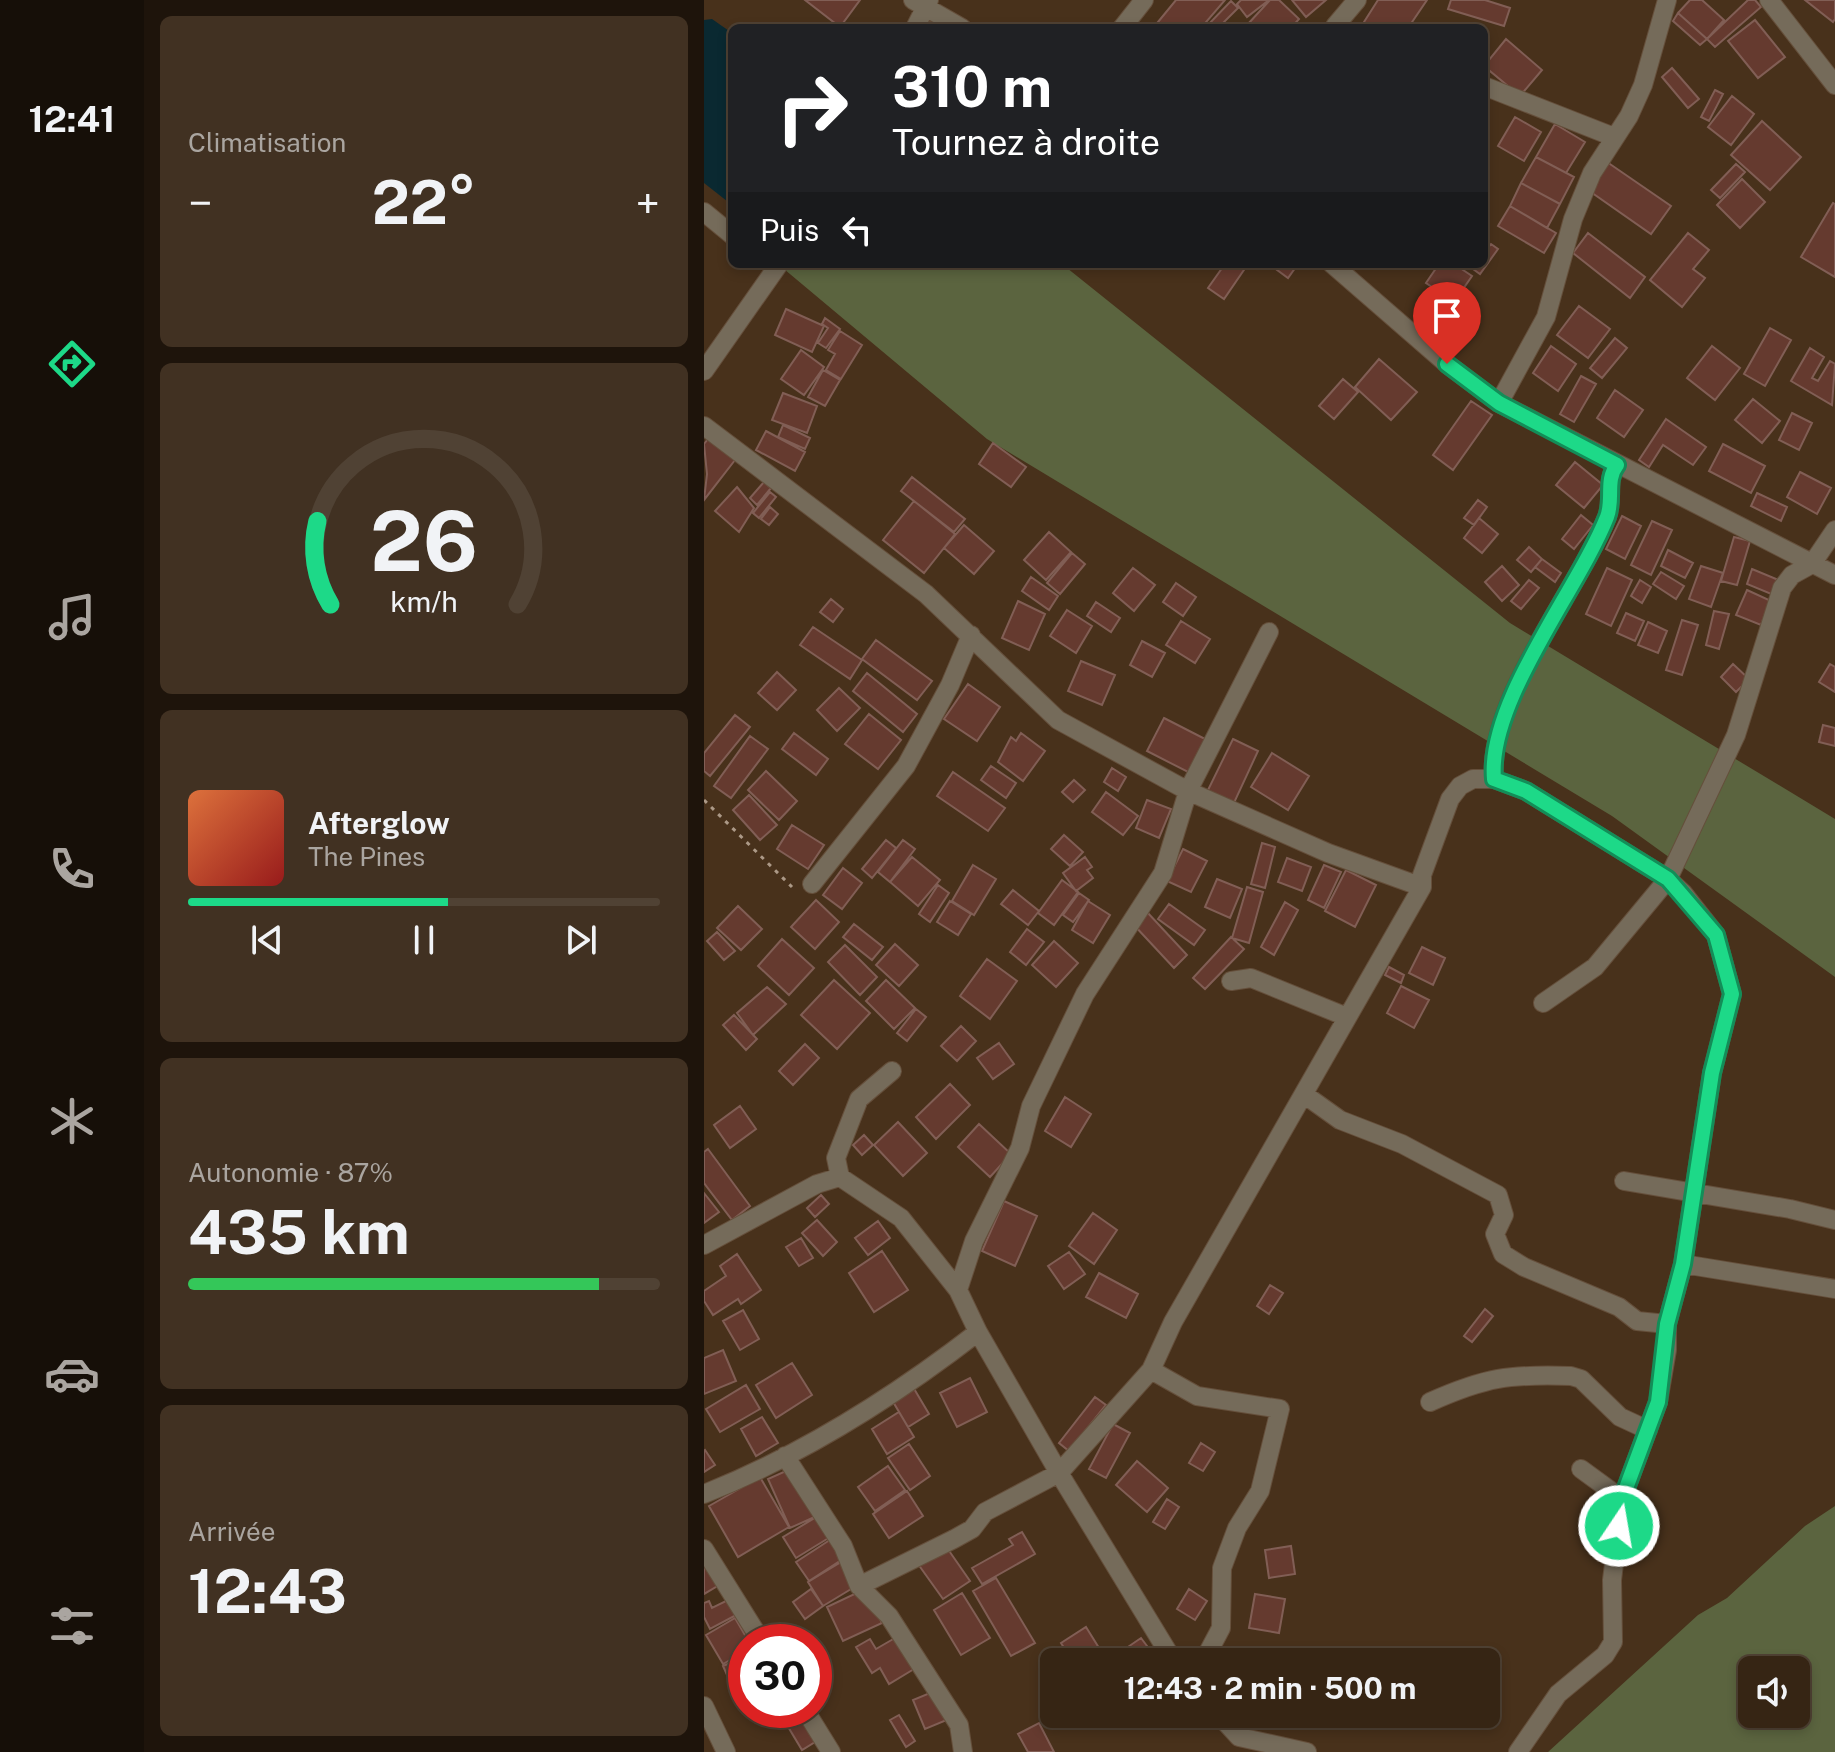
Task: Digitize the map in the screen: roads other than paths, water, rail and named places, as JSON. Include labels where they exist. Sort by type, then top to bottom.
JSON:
[{"type":"street","points":[[1125,24],[1144,0]]},
{"type":"street","points":[[1339,24],[1357,0]]},
{"type":"street","points":[[1769,0],[1835,85]]},
{"type":"street","points":[[1499,403],[1546,317],[1573,219],[1592,173],[1629,116],[1643,85],[1662,1]]},
{"type":"street","points":[[916,24],[922,3],[956,24]]},
{"type":"street","points":[[1488,88],[1614,137]]},
{"type":"street","points":[[704,212],[728,232]]},
{"type":"street","points":[[704,371],[771,268]]},
{"type":"street","points":[[1337,268],[1447,364],[1499,403],[1835,575]]},
{"type":"street","points":[[704,426],[926,594],[971,635],[1035,702],[1058,720],[1188,791],[1328,853],[1422,887]]},
{"type":"street","points":[[1494,779],[1492,758],[1521,678],[1608,515],[1610,473],[1617,465]]},
{"type":"street","points":[[1543,1003],[1595,967],[1668,879],[1736,735],[1782,588],[1792,575],[1812,564],[1835,530]]},
{"type":"street","points":[[958,1290],[974,1241],[1020,1148],[1031,1106],[1085,994],[1163,873],[1188,791],[1269,632]]},
{"type":"street","points":[[812,884],[906,766],[950,685],[971,635]]},
{"type":"street","points":[[859,1586],[972,1529],[985,1512],[1059,1473],[1151,1370],[1173,1322],[1422,887],[1422,875],[1450,799],[1460,786],[1473,779],[1494,779],[1526,791],[1668,879],[1716,935],[1732,994],[1712,1073],[1683,1264],[1667,1324],[1661,1389],[1622,1499],[1612,1580],[1613,1642],[1605,1655],[1558,1694],[1518,1752]]},
{"type":"street","points":[[1231,981],[1251,978],[1347,1017]]},
{"type":"street","points":[[892,1071],[859,1099],[836,1158],[840,1177],[901,1218],[958,1290],[978,1332],[1059,1473],[1165,1648]]},
{"type":"street","points":[[1305,1095],[1340,1120],[1402,1144],[1498,1195],[1504,1215],[1495,1234],[1503,1254],[1524,1267],[1619,1307],[1637,1321],[1667,1324]]},
{"type":"street","points":[[704,1245],[817,1184],[840,1177]]},
{"type":"street","points":[[1624,1181],[1790,1209],[1835,1220]]},
{"type":"street","points":[[1683,1264],[1835,1289]]},
{"type":"street","points":[[704,1494],[785,1456],[917,1379],[978,1332]]},
{"type":"street","points":[[1151,1370],[1197,1396],[1280,1409],[1260,1491],[1237,1528],[1222,1568],[1221,1628],[1210,1648]]},
{"type":"street","points":[[1430,1402],[1495,1377],[1571,1376],[1581,1379],[1620,1417],[1648,1430]]},
{"type":"street","points":[[785,1456],[843,1546],[859,1586],[889,1616],[959,1725],[963,1752]]},
{"type":"street","points":[[1581,1469],[1622,1499]]},
{"type":"street","points":[[704,1549],[751,1624]]},
{"type":"street","points":[[704,1706],[726,1752]]},
{"type":"street","points":[[816,1728],[831,1752]]},
{"type":"street","points":[[1231,1728],[1253,1746],[1307,1752]]},
{"type":"water","points":[[712,19],[728,30],[728,202],[704,183],[704,20]]}]
